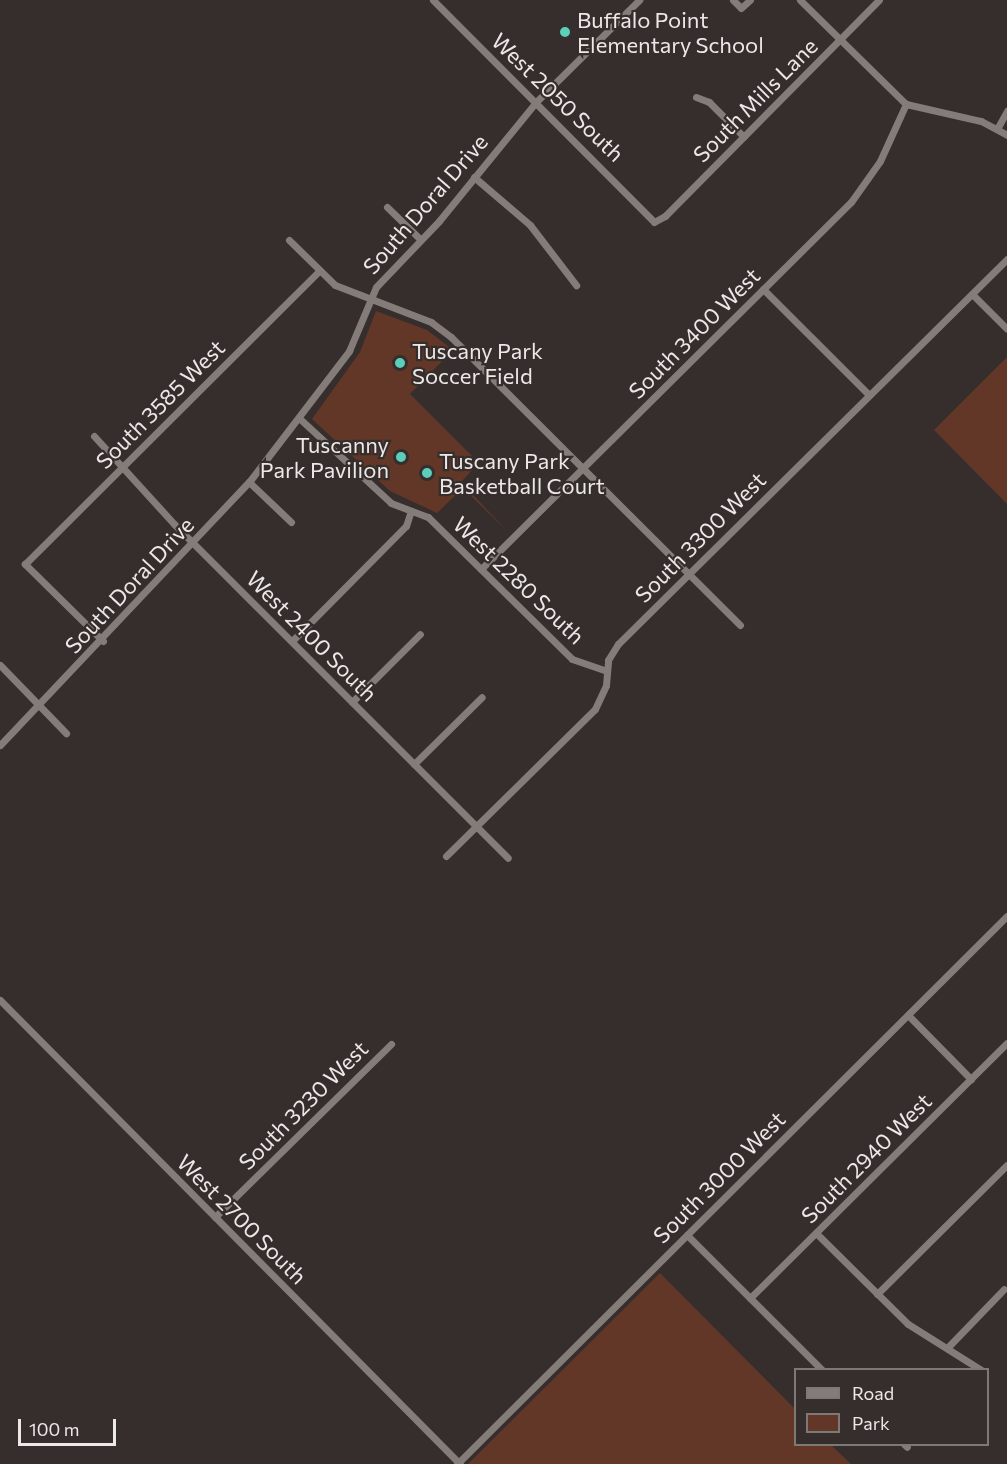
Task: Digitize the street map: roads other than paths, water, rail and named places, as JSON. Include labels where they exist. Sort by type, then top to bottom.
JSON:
[{"type":"street","name":"West 2050 South","points":[[433,0],[537,101],[654,222]]},
{"type":"street","name":"South Doral Drive","points":[[0,745],[103,641],[249,482],[349,351],[370,300],[537,101],[639,0]]},
{"type":"street","points":[[733,0],[741,8],[750,0]]},
{"type":"street","points":[[800,0],[906,104],[997,129],[1007,135]]},
{"type":"street","name":"South Mills Lane","points":[[654,222],[744,137],[879,0]]},
{"type":"street","points":[[696,97],[709,102],[744,137]]},
{"type":"street","name":"South 3400 West","points":[[481,569],[763,289],[867,182],[906,104]]},
{"type":"street","points":[[997,129],[1007,111]]},
{"type":"street","points":[[474,177],[530,225],[576,285]]},
{"type":"street","points":[[387,207],[421,240]]},
{"type":"street","points":[[289,240],[335,285],[431,322],[451,337],[740,625]]},
{"type":"street","name":"South 3300 West","points":[[446,856],[595,709],[618,644],[1007,259]]},
{"type":"street","name":"South 3585 West","points":[[103,641],[25,564],[320,270]]},
{"type":"street","points":[[763,289],[870,395]]},
{"type":"street","points":[[972,294],[1007,329]]},
{"type":"street","name":"West 2280 South","points":[[299,418],[391,503],[428,517],[572,659],[607,670]]},
{"type":"street","name":"West 2400 South","points":[[94,436],[193,542],[508,858]]},
{"type":"street","points":[[249,482],[291,522]]},
{"type":"street","points":[[291,641],[406,526],[411,511]]},
{"type":"street","points":[[352,702],[420,634]]},
{"type":"street","points":[[0,665],[66,733]]},
{"type":"street","points":[[414,764],[482,697]]},
{"type":"street","name":"South 3000 West","points":[[458,1464],[1007,916]]},
{"type":"street","name":"West 2700 South","points":[[0,1000],[458,1464]]},
{"type":"street","points":[[908,1015],[971,1079]]},
{"type":"street","name":"South 2940 West","points":[[750,1298],[1007,1043]]},
{"type":"street","name":"South 3230 West","points":[[215,1217],[391,1044]]},
{"type":"street","points":[[877,1294],[1005,1169]]},
{"type":"street","points":[[816,1233],[915,1330],[948,1346],[978,1368]]},
{"type":"street","points":[[687,1235],[820,1368]]},
{"type":"street","points":[[948,1346],[1005,1289]]},
{"type":"place","name":"Buffalo Point Elementary School","points":[[565,32]]},
{"type":"place","name":"Tuscany Park Soccer Field","points":[[400,363]]},
{"type":"place","name":"Tuscanny Park Pavilion","points":[[401,457]]},
{"type":"place","name":"Tuscany Park Basketball Court","points":[[427,473]]}]
